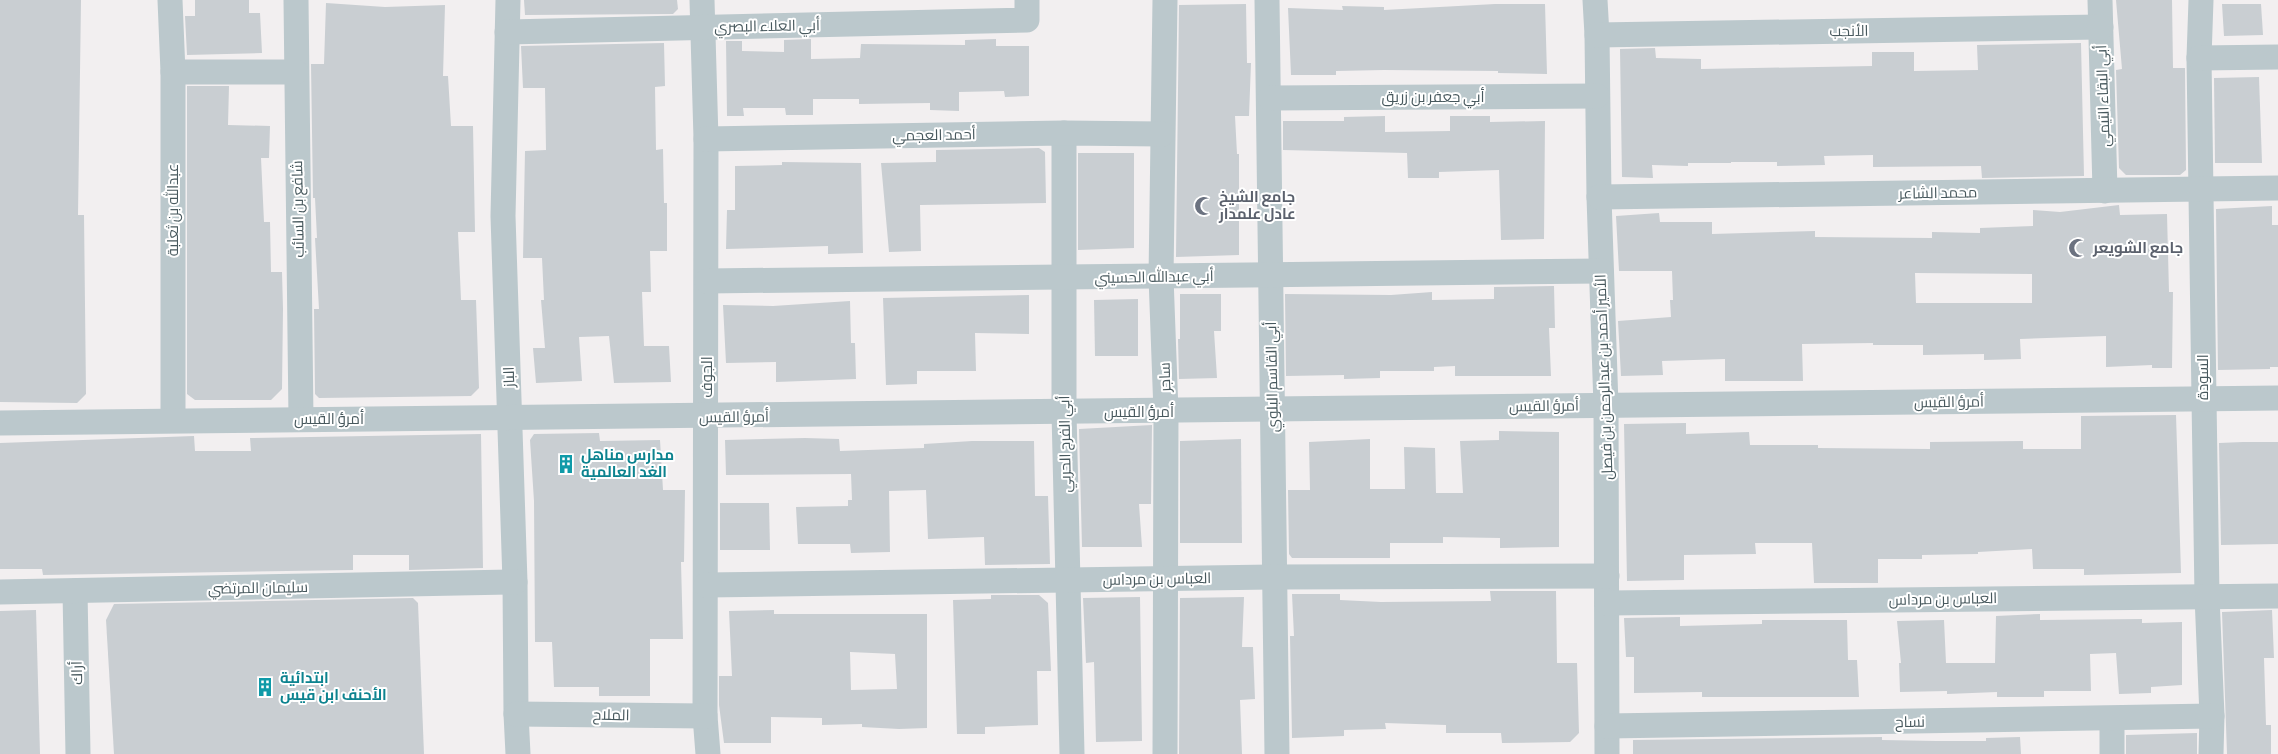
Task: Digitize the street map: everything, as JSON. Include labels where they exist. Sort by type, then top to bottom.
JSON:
[{"type":"street","name":"عبدالله بن ثعلبة","points":[[170,0],[173,72],[173,420]]},
{"type":"street","name":"شافع بن السائب","points":[[296,0],[301,419]]},
{"type":"street","name":"الباز","points":[[508,0],[503,216],[516,582],[516,714],[518,754]]},
{"type":"street","name":"الجوف","points":[[702,0],[706,139],[705,716],[708,754]]},
{"type":"street","name":"ساجر","points":[[1165,0],[1161,277],[1166,412],[1165,754]]},
{"type":"street","name":"أبي القاسم البلوي","points":[[1267,0],[1270,98],[1270,276],[1277,754]]},
{"type":"street","name":"الأمير أحمد بن عبدالرحمن بن فيصل","points":[[1595,0],[1606,406],[1607,754]]},
{"type":"street","name":"أبي البقاء التيمي","points":[[2100,0],[2105,191]]},
{"type":"street","name":"السودة","points":[[2201,0],[2199,58],[2207,596],[2212,716],[2211,754]]},
{"type":"street","name":"أبي العلاء البصري","points":[[507,32],[702,27],[1027,10]]},
{"type":"street","name":"الأنجب","points":[[1597,35],[2101,27]]},
{"type":"street","points":[[2199,58],[2278,57]]},
{"type":"street","points":[[173,72],[296,72]]},
{"type":"street","name":"أبي جعفر بن زريق","points":[[1270,98],[1597,96]]},
{"type":"street","name":"أحمد العجمي","points":[[706,139],[1064,133],[1162,134]]},
{"type":"street","name":"أبي الفرج الحربي","points":[[1064,133],[1064,412],[1072,754]]},
{"type":"street","name":"محمد الشاعر","points":[[1599,198],[2278,188]]},
{"type":"street","name":"أبي عبدالله الحسيني","points":[[707,281],[1601,271]]},
{"type":"street","name":"أمرؤ القيس","points":[[0,423],[1166,412],[2278,398]]},
{"type":"street","name":"العباس بن مرداس","points":[[706,585],[1607,576]]},
{"type":"street","name":"سليمان المرتضي","points":[[0,592],[516,582]]},
{"type":"street","name":"أراك","points":[[75,592],[78,754]]},
{"type":"street","name":"العباس بن مرداس","points":[[1607,603],[2278,596]]},
{"type":"street","name":"الملاح","points":[[516,714],[705,716]]},
{"type":"street","name":"نساح","points":[[1607,726],[2212,716]]},
{"type":"street","points":[[2112,719],[2112,754]]},
{"type":"building","points":[[0,0],[81,0],[78,215],[84,215],[86,394],[77,403],[0,402]]},
{"type":"building","points":[[195,0],[249,0],[249,13],[260,13],[262,53],[187,55],[185,16],[195,16]]},
{"type":"building","points":[[524,0],[677,0],[678,9],[673,14],[525,15]]},
{"type":"building","points":[[2116,0],[2172,0],[2173,68],[2185,68],[2186,170],[2180,175],[2126,175],[2119,168],[2116,70],[2122,69]]},
{"type":"building","points":[[326,3],[385,7],[445,5],[443,76],[448,76],[451,126],[473,126],[475,232],[458,232],[461,300],[476,300],[479,388],[471,396],[319,398],[315,394],[314,309],[319,309],[315,198],[313,198],[311,64],[324,64]]},
{"type":"building","points":[[1246,4],[1247,63],[1251,63],[1249,116],[1235,116],[1237,154],[1239,154],[1239,255],[1176,257],[1179,5]]},
{"type":"building","points":[[1495,4],[1545,4],[1547,74],[1498,73],[1498,71],[1384,70],[1336,71],[1336,75],[1291,75],[1288,8],[1343,10],[1342,6],[1384,7],[1384,10]]},
{"type":"building","points":[[2222,4],[2261,4],[2263,35],[2224,36]]},
{"type":"building","points":[[811,39],[811,59],[860,58],[861,44],[965,45],[965,40],[996,39],[996,46],[1029,46],[1029,96],[1005,97],[1004,91],[959,92],[959,111],[930,110],[930,103],[859,104],[859,99],[813,99],[813,115],[786,115],[785,108],[743,108],[744,116],[727,116],[726,41],[742,41],[742,51],[784,52],[784,40]]},
{"type":"building","points":[[664,43],[665,86],[655,87],[656,150],[663,149],[664,203],[667,203],[667,251],[650,251],[651,292],[642,292],[644,346],[669,346],[671,382],[614,383],[609,336],[579,337],[582,381],[536,383],[533,348],[545,348],[541,300],[544,300],[542,258],[523,258],[525,151],[546,150],[545,88],[523,88],[521,46]]},
{"type":"building","points":[[2081,43],[2084,176],[1982,178],[1981,166],[1873,167],[1873,155],[1824,156],[1825,165],[1777,166],[1777,162],[1731,162],[1688,163],[1688,166],[1652,165],[1653,178],[1622,177],[1620,49],[1655,48],[1656,58],[1701,59],[1701,69],[1872,66],[1872,52],[1914,52],[1914,71],[1978,70],[1977,45]]},
{"type":"building","points":[[2259,77],[2262,163],[2215,163],[2214,78]]},
{"type":"building","points":[[187,86],[229,86],[228,125],[270,126],[269,158],[261,158],[264,222],[270,222],[271,272],[282,272],[283,309],[282,389],[271,400],[195,400],[187,394]]},
{"type":"building","points":[[1385,116],[1385,132],[1450,131],[1450,116],[1490,116],[1490,122],[1545,121],[1544,239],[1501,240],[1499,170],[1439,172],[1439,178],[1408,178],[1407,153],[1283,150],[1283,121],[1344,121],[1344,117]]},
{"type":"building","points":[[1039,148],[1045,152],[1046,203],[920,205],[921,251],[889,252],[881,163],[936,162],[936,150]]},
{"type":"building","points":[[1078,153],[1134,153],[1134,248],[1078,250]]},
{"type":"building","points":[[782,162],[861,163],[863,253],[828,254],[828,246],[726,249],[727,210],[735,210],[735,166],[782,165]]},
{"type":"building","points":[[2119,205],[2120,215],[2167,214],[2169,292],[2173,292],[2172,368],[2152,368],[2152,365],[2106,367],[2106,336],[2020,339],[2021,359],[1984,360],[1984,354],[1923,355],[1923,345],[1873,345],[1873,343],[1802,344],[1803,381],[1725,381],[1725,359],[1662,361],[1663,375],[1621,376],[1618,321],[1671,317],[1670,300],[1673,300],[1672,271],[1619,271],[1616,216],[1659,213],[1660,222],[1712,222],[1712,234],[1815,231],[1815,237],[1932,238],[1932,232],[1980,233],[1980,228],[2033,226],[2033,210],[2060,212]],"holes":[[[1915,273],[2032,274],[2032,303],[1916,303]]]},
{"type":"building","points":[[2272,206],[2272,225],[2278,225],[2278,367],[2270,367],[2270,369],[2218,370],[2216,209]]},
{"type":"building","points":[[1554,286],[1555,328],[1549,328],[1551,376],[1455,376],[1455,366],[1434,367],[1434,371],[1380,371],[1380,378],[1344,379],[1344,375],[1286,376],[1285,294],[1391,295],[1432,292],[1432,300],[1494,299],[1494,287]]},
{"type":"building","points":[[1180,294],[1221,294],[1221,331],[1214,331],[1217,378],[1179,379]]},
{"type":"building","points":[[1029,295],[1029,334],[975,333],[976,371],[917,371],[917,384],[886,385],[883,298]]},
{"type":"building","points":[[1138,299],[1138,356],[1095,356],[1094,300]]},
{"type":"building","points":[[850,301],[851,343],[855,343],[856,379],[776,382],[776,362],[726,363],[723,305],[773,306]]},
{"type":"building","points":[[2176,415],[2181,573],[2084,575],[2084,569],[2033,569],[2032,549],[1978,552],[1978,554],[1922,555],[1922,559],[1878,559],[1878,583],[1814,583],[1812,543],[1755,543],[1756,554],[1684,555],[1684,580],[1627,581],[1624,424],[1686,423],[1686,434],[1749,432],[1750,445],[1818,445],[1818,448],[1930,449],[1930,442],[2023,441],[2023,449],[2081,449],[2081,416]]},
{"type":"building","points":[[1152,425],[1151,504],[1139,504],[1142,547],[1082,547],[1079,429]]},
{"type":"building","points":[[1499,431],[1559,432],[1559,547],[1500,548],[1500,538],[1443,537],[1443,543],[1390,543],[1390,558],[1292,558],[1289,554],[1288,490],[1310,490],[1309,442],[1370,439],[1370,489],[1405,489],[1404,447],[1435,448],[1436,493],[1463,493],[1460,441],[1499,440]]},
{"type":"building","points":[[599,433],[600,441],[660,440],[663,490],[685,490],[684,562],[681,562],[683,639],[650,639],[650,696],[599,696],[599,687],[554,687],[552,642],[535,642],[534,501],[530,440],[534,434]]},
{"type":"building","points":[[481,434],[483,568],[409,570],[409,555],[353,555],[353,570],[43,575],[42,569],[0,569],[0,443],[194,436],[195,451],[251,451],[250,438]]},
{"type":"building","points":[[839,439],[840,451],[924,448],[924,444],[972,441],[1034,441],[1035,496],[1048,496],[1050,564],[985,565],[984,537],[928,539],[926,490],[889,491],[890,552],[851,553],[850,544],[798,544],[796,507],[848,506],[848,500],[852,500],[851,474],[726,475],[725,440]]},
{"type":"building","points":[[1241,439],[1242,543],[1180,543],[1180,441]]},
{"type":"building","points":[[2278,442],[2278,544],[2221,545],[2219,443]]},
{"type":"building","points":[[720,503],[769,503],[770,550],[720,550]]},
{"type":"building","points":[[1490,591],[1556,591],[1557,663],[1577,663],[1579,733],[1570,742],[1502,743],[1501,733],[1446,733],[1446,725],[1385,723],[1386,729],[1344,730],[1344,736],[1292,738],[1290,636],[1294,636],[1292,594],[1340,594],[1340,600],[1381,602],[1491,601]]},
{"type":"building","points":[[991,595],[1039,595],[1048,603],[1051,671],[1037,671],[1038,725],[985,727],[985,734],[957,734],[953,600],[991,599]]},
{"type":"building","points":[[1140,597],[1142,741],[1096,742],[1094,662],[1086,663],[1083,598]]},
{"type":"building","points":[[1244,597],[1242,647],[1253,647],[1255,699],[1240,700],[1242,754],[1179,754],[1180,598]]},
{"type":"building","name":"ابتدائية الأحنف ابن قيس","points":[[413,598],[418,603],[424,754],[114,754],[106,620],[114,604]]},
{"type":"building","points":[[36,610],[40,754],[0,754],[0,611]]},
{"type":"building","points":[[774,610],[774,614],[927,614],[927,728],[862,727],[862,724],[822,725],[822,718],[771,717],[771,743],[724,743],[719,705],[719,676],[732,676],[729,611]],"holes":[[[850,652],[895,654],[897,689],[851,690]]]},
{"type":"building","points":[[2272,610],[2274,658],[2264,658],[2266,725],[2271,725],[2271,754],[2227,754],[2222,612]]},
{"type":"building","points":[[2040,614],[2040,620],[2142,619],[2142,623],[2182,622],[2182,685],[2151,687],[2151,693],[2119,694],[2116,653],[2090,654],[2091,691],[2044,691],[2044,697],[1997,697],[1997,692],[1947,694],[1947,691],[1900,692],[1899,663],[1901,663],[1897,621],[1944,620],[1946,663],[1995,663],[1996,616]]},
{"type":"building","points":[[1680,617],[1680,626],[1762,624],[1762,620],[1847,620],[1848,660],[1857,660],[1859,697],[1702,697],[1702,692],[1634,693],[1634,657],[1626,657],[1624,618]]},
{"type":"building","points":[[2197,733],[2197,754],[2126,754],[2126,735]]},
{"type":"building","points":[[1882,737],[1882,740],[1986,741],[1986,738],[2020,737],[2021,754],[1633,754],[1633,740]]},
{"type":"place","name":"جامع الشيخ عادل علمدار","points":[[1204,206]]},
{"type":"place","name":"جامع الشويعر","points":[[2078,248]]},
{"type":"place","name":"مدارس مناهل الغد العالمية","points":[[566,464]]},
{"type":"place","name":"ابتدائية الأحنف ابن قيس","points":[[265,687]]}]
